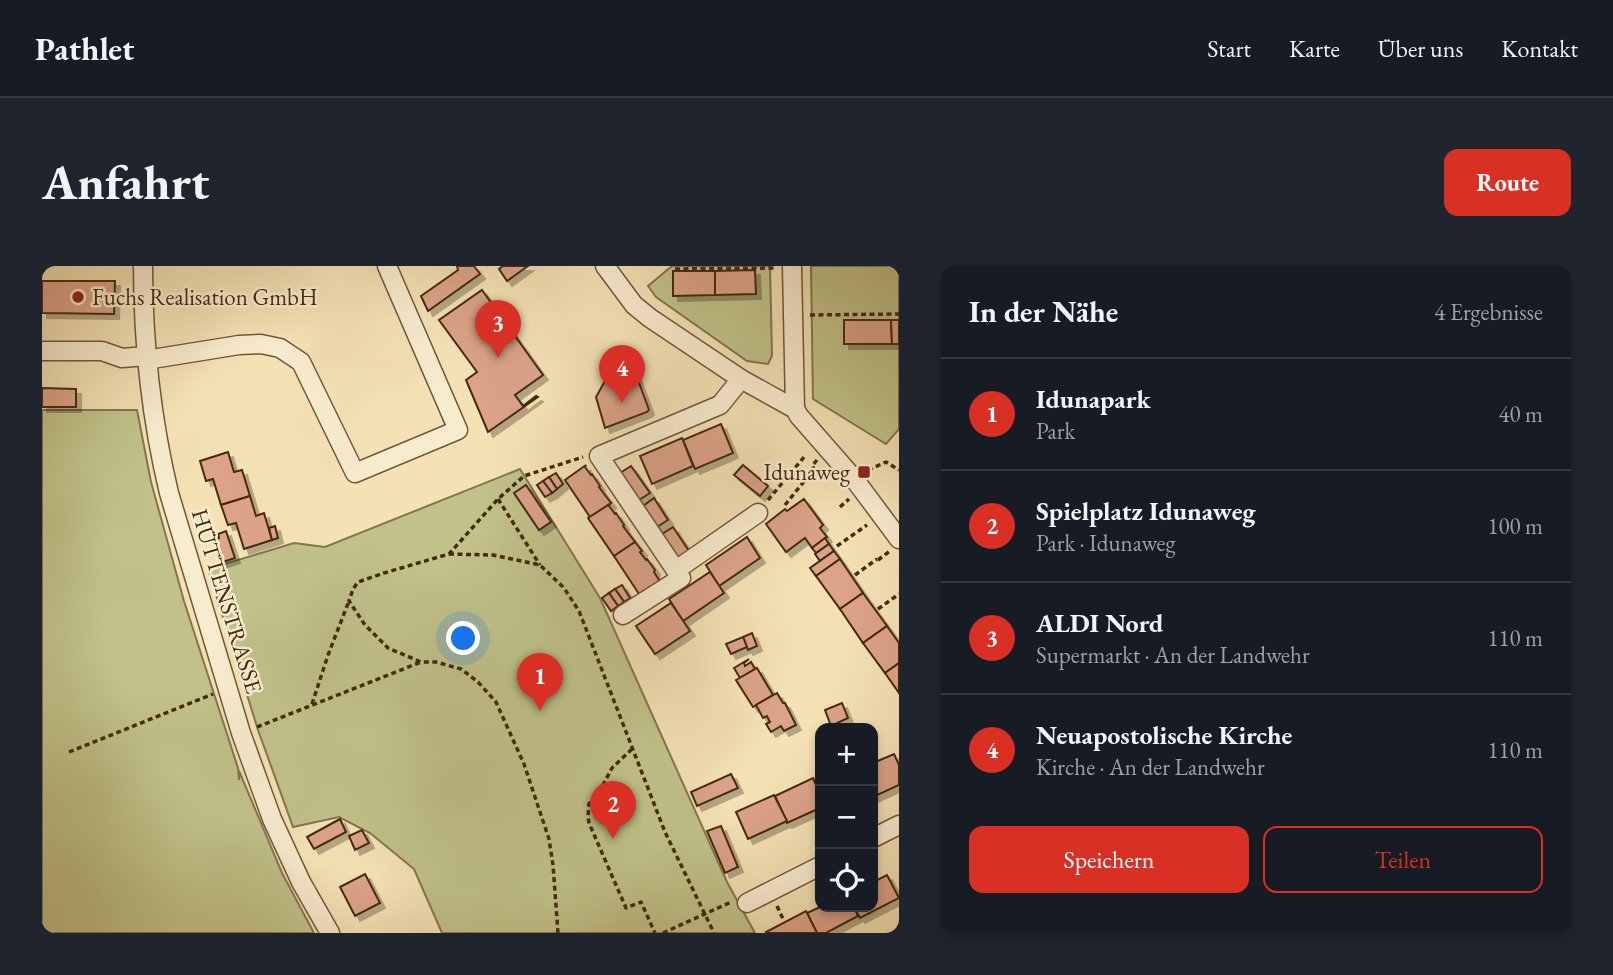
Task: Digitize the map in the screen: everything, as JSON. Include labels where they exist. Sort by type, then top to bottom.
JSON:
[{"type":"street","name":"HÜTTENSTRASSE","points":[[143,266],[146,358],[159,454],[169,493],[242,733],[272,819],[301,882],[330,933]]},
{"type":"street","points":[[42,351],[102,351],[122,358],[146,358],[239,345],[261,344],[280,348],[301,362],[355,473],[458,430],[387,266]]},
{"type":"street","points":[[605,266],[634,305],[650,318],[741,379],[795,408]]},
{"type":"street","points":[[792,267],[795,408],[855,480],[899,539]]},
{"type":"street","points":[[623,615],[681,578],[599,456],[720,405],[741,379]]},
{"type":"street","points":[[676,570],[758,513]]},
{"type":"street","points":[[878,836],[899,825]]},
{"type":"street","points":[[743,901],[815,868]]},
{"type":"path","points":[[675,269],[792,267]]},
{"type":"path","points":[[793,315],[899,314]]},
{"type":"path","points":[[449,554],[498,499],[524,476],[579,457],[599,456]]},
{"type":"path","points":[[758,513],[805,456]]},
{"type":"path","points":[[855,480],[864,472],[886,462],[899,470]]},
{"type":"path","points":[[785,505],[813,467],[820,478]]},
{"type":"path","points":[[840,507],[850,498]]},
{"type":"path","points":[[498,499],[540,565],[564,588],[579,611],[665,832],[714,933]]},
{"type":"path","points":[[837,546],[881,515]]},
{"type":"path","points":[[312,706],[328,655],[358,582],[449,554],[493,555],[540,565]]},
{"type":"path","points":[[855,575],[877,559]]},
{"type":"path","points":[[878,608],[899,594]]},
{"type":"path","points":[[349,601],[365,625],[388,648],[421,662]]},
{"type":"path","points":[[242,733],[421,662],[436,662],[461,669],[478,682],[496,702],[524,764],[549,839],[558,933]]},
{"type":"path","points":[[69,752],[228,688]]},
{"type":"path","points":[[632,749],[612,768],[589,804],[589,824],[626,908],[641,902],[655,933]]},
{"type":"path","points":[[663,933],[703,914],[743,901]]},
{"type":"path","points":[[776,904],[784,921]]},
{"type":"green space","points":[[672,266],[770,266],[772,356],[768,364],[747,361],[656,297],[648,286]]},
{"type":"green space","points":[[811,266],[899,266],[899,429],[886,444],[813,399]]},
{"type":"green space","points":[[42,410],[137,410],[151,482],[184,601],[238,768],[239,780],[240,773],[282,873],[314,933],[42,933]]},
{"type":"green space","points":[[520,469],[600,598],[727,882],[755,933],[442,933],[414,869],[370,833],[339,817],[293,827],[258,730],[208,569],[294,543],[325,547]]},
{"type":"building","points":[[457,266],[474,266],[480,274],[428,311],[421,296],[458,270]]},
{"type":"building","points":[[503,266],[528,266],[507,281],[499,269]]},
{"type":"building","points":[[755,270],[756,294],[715,295],[715,271]]},
{"type":"building","points":[[673,271],[715,271],[715,295],[673,296]]},
{"type":"building","name":"Fuchs Realisation GmbH","points":[[42,281],[115,281],[114,314],[42,313]]},
{"type":"building","points":[[482,290],[543,375],[515,395],[523,406],[538,397],[488,432],[466,380],[477,372],[439,320]]},
{"type":"building","points":[[844,320],[891,320],[892,344],[844,344]]},
{"type":"building","points":[[891,320],[899,320],[899,344],[892,344]]},
{"type":"building","points":[[634,369],[649,410],[605,428],[596,397],[606,379]]},
{"type":"building","points":[[42,388],[76,389],[76,407],[42,407]]},
{"type":"building","points":[[721,424],[733,453],[695,469],[683,440]]},
{"type":"building","points":[[682,438],[693,466],[652,484],[640,456]]},
{"type":"building","points":[[228,452],[234,472],[242,470],[250,496],[221,505],[213,479],[206,481],[200,461]]},
{"type":"building","points":[[586,465],[611,503],[590,517],[565,480]]},
{"type":"building","points":[[743,465],[768,486],[760,496],[734,475]]},
{"type":"building","points":[[631,466],[650,493],[639,500],[620,473]]},
{"type":"building","points":[[556,473],[563,484],[557,489],[549,477]]},
{"type":"building","points":[[549,477],[557,489],[552,493],[543,481]]},
{"type":"building","points":[[543,481],[552,493],[545,497],[537,485]]},
{"type":"building","points":[[526,485],[551,522],[539,530],[514,493]]},
{"type":"building","points":[[250,496],[256,516],[264,513],[272,540],[244,549],[236,523],[228,525],[221,505]]},
{"type":"building","points":[[654,498],[668,520],[657,527],[643,506]]},
{"type":"building","points":[[804,499],[823,525],[820,528],[827,537],[812,548],[805,538],[786,552],[766,524]]},
{"type":"building","points":[[610,504],[635,542],[614,556],[588,518]]},
{"type":"building","points":[[275,526],[278,538],[272,540],[269,528]]},
{"type":"building","points":[[673,527],[691,554],[680,561],[662,534]]},
{"type":"building","points":[[226,531],[235,558],[220,563],[213,541],[219,538],[218,534]]},
{"type":"building","points":[[747,537],[760,558],[719,586],[706,565]]},
{"type":"building","points":[[825,538],[829,544],[816,553],[812,548]]},
{"type":"building","points":[[635,542],[661,580],[639,594],[614,556]]},
{"type":"building","points":[[829,544],[834,551],[820,561],[815,554]]},
{"type":"building","points":[[834,551],[840,559],[816,576],[810,568]]},
{"type":"building","points":[[840,559],[863,593],[840,609],[816,576]]},
{"type":"building","points":[[710,572],[724,593],[683,621],[669,599]]},
{"type":"building","points":[[622,585],[630,598],[624,602],[615,589]]},
{"type":"building","points":[[615,589],[624,602],[618,606],[609,593]]},
{"type":"building","points":[[609,593],[618,606],[611,611],[602,598]]},
{"type":"building","points":[[863,593],[887,626],[863,643],[840,609]]},
{"type":"building","points":[[671,603],[690,631],[655,654],[636,626]]},
{"type":"building","points":[[887,626],[899,643],[899,663],[885,673],[863,643]]},
{"type":"building","points":[[752,633],[757,646],[748,650],[743,637]]},
{"type":"building","points":[[743,637],[747,647],[731,654],[726,644]]},
{"type":"building","points":[[749,659],[744,663],[745,666],[751,662],[755,669],[740,678],[734,668]]},
{"type":"building","points":[[899,663],[899,693],[885,673]]},
{"type":"building","points":[[757,668],[773,695],[753,707],[736,680]]},
{"type":"building","points":[[777,693],[796,725],[784,731],[781,726],[771,732],[766,724],[770,722],[767,716],[763,718],[756,705]]},
{"type":"building","points":[[842,703],[848,718],[830,723],[825,710]]},
{"type":"building","points":[[894,754],[899,765],[899,785],[878,795],[878,786],[878,761]]},
{"type":"building","points":[[731,774],[738,788],[697,806],[691,792]]},
{"type":"building","points":[[813,778],[815,810],[787,823],[775,796]]},
{"type":"building","points":[[774,795],[787,821],[748,839],[736,812]]},
{"type":"building","points":[[340,819],[346,832],[314,849],[307,837]]},
{"type":"building","points":[[721,826],[738,867],[725,873],[707,831]]},
{"type":"building","points":[[362,830],[369,843],[355,850],[349,836]]},
{"type":"building","points":[[365,874],[380,903],[355,916],[340,887]]},
{"type":"building","points":[[887,875],[899,898],[878,909],[878,880]]},
{"type":"building","points":[[815,909],[815,912],[856,912],[858,916],[826,933],[817,933],[807,913]]},
{"type":"building","points":[[806,911],[817,933],[766,932]]},
{"type":"building","points":[[857,912],[872,912],[860,918]]},
{"type":"place","name":"Fuchs Realisation GmbH","points":[[78,297]]},
{"type":"place","name":"ALDI Nord","points":[[498,358]]},
{"type":"place","name":"Neuapostolische Kirche","points":[[622,403]]},
{"type":"place","name":"Idunaweg","points":[[864,472]]},
{"type":"place","name":"Idunapark","points":[[540,711]]},
{"type":"place","name":"Spielplatz Idunaweg","points":[[613,839]]}]
